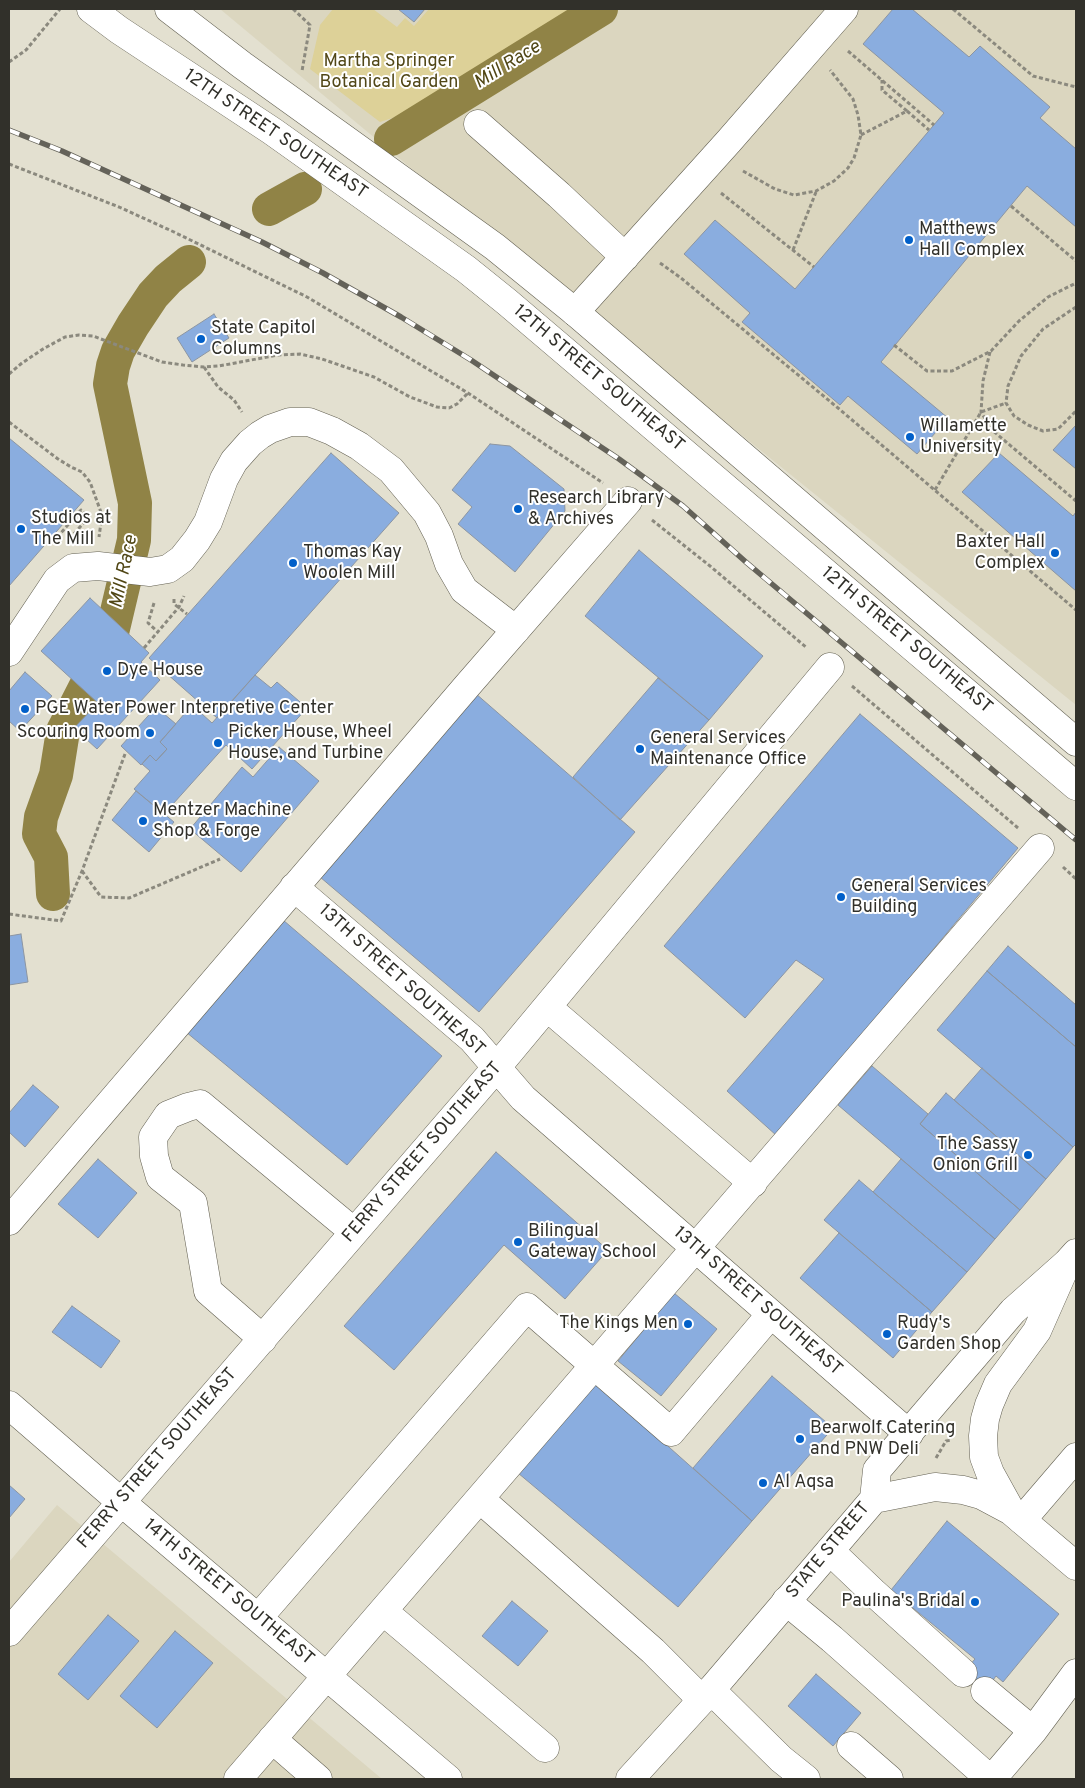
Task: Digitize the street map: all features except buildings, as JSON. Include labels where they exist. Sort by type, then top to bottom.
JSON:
[{"type":"main road","name":"12TH STREET SOUTHEAST","points":[[91,9],[119,30],[272,131],[473,274],[1076,786]]},
{"type":"main road","name":"12TH STREET SOUTHEAST","points":[[169,9],[242,65],[495,247],[575,312],[1076,742]]},
{"type":"main road","points":[[575,312],[730,140],[844,9]]},
{"type":"main road","points":[[478,124],[560,196],[625,257]]},
{"type":"main road","points":[[9,652],[57,580],[73,568],[105,567],[150,572],[168,569],[182,559],[208,522],[224,479],[234,461],[250,443],[270,429],[290,422],[308,422],[332,431],[359,446],[391,470],[427,513],[439,536],[448,564],[464,590],[516,630]]},
{"type":"main road","points":[[9,1222],[294,887],[628,501]]},
{"type":"main road","name":"FERRY STREET SOUTHEAST","points":[[9,1632],[496,1068],[830,667]]},
{"type":"main road","points":[[238,1779],[1040,848]]},
{"type":"main road","name":"13TH STREET SOUTHEAST","points":[[294,887],[472,1039],[523,1098],[909,1434]]},
{"type":"main road","points":[[547,1007],[752,1182]]},
{"type":"main road","points":[[263,1338],[208,1291],[193,1204],[160,1177],[154,1156],[153,1137],[168,1115],[200,1104],[354,1232]]},
{"type":"main road","points":[[1016,1515],[990,1473],[984,1458],[982,1436],[985,1420],[998,1384],[1037,1331],[1072,1258]]},
{"type":"main road","name":"STATE STREET","points":[[630,1779],[706,1695],[874,1499],[877,1470],[1013,1311],[1072,1258]]},
{"type":"main road","points":[[258,1618],[527,1307],[671,1432],[771,1314]]},
{"type":"main road","name":"14TH STREET SOUTHEAST","points":[[9,1405],[448,1779]]},
{"type":"main road","points":[[1016,1515],[1076,1457]]},
{"type":"main road","points":[[874,1499],[935,1487],[963,1490],[981,1495],[1016,1515],[1076,1566]]},
{"type":"main road","points":[[480,1499],[653,1651],[806,1779]]},
{"type":"main road","points":[[830,1551],[963,1673]]},
{"type":"main road","points":[[786,1601],[991,1779],[1033,1731],[1076,1674]]},
{"type":"main road","points":[[384,1611],[545,1748]]},
{"type":"main road","points":[[984,1691],[1033,1731]]},
{"type":"main road","points":[[272,1739],[318,1779]]},
{"type":"main road","points":[[851,1746],[889,1779]]},
{"type":"path","points":[[9,62],[26,50],[61,9]]},
{"type":"path","points":[[293,9],[310,25],[302,73]]},
{"type":"path","points":[[953,9],[1033,76],[1076,86]]},
{"type":"path","points":[[844,48],[934,124]]},
{"type":"path","points":[[736,171],[742,171],[775,189],[794,195],[816,191],[834,181],[848,168],[854,158],[861,135],[858,115],[852,99],[830,72],[829,67]]},
{"type":"path","points":[[882,80],[882,90],[929,130]]},
{"type":"path","points":[[861,135],[907,111]]},
{"type":"path","points":[[9,164],[118,207],[174,232],[307,297],[468,392],[628,501]]},
{"type":"path","points":[[793,250],[816,191]]},
{"type":"path","points":[[720,192],[814,267]]},
{"type":"path","points":[[1011,206],[1076,261]]},
{"type":"path","points":[[658,262],[681,278],[838,408],[1076,610]]},
{"type":"path","points":[[894,345],[927,371],[952,371],[990,351],[1019,321],[1048,297],[1076,283]]},
{"type":"path","points":[[1076,307],[1043,329],[1021,356],[1008,386],[1006,403],[1014,416],[1028,425],[1044,431],[1058,429],[1076,411]]},
{"type":"path","points":[[9,374],[22,363],[65,338],[80,335],[103,339],[162,362],[204,367],[278,355],[300,354],[357,370],[416,399],[437,407],[449,408],[457,404],[468,392]]},
{"type":"path","points":[[935,490],[980,412],[982,381],[990,351]]},
{"type":"path","points":[[204,367],[218,388],[234,400],[260,436]]},
{"type":"path","points":[[980,412],[1006,403]]},
{"type":"path","points":[[980,412],[992,430],[1076,501]]},
{"type":"path","points":[[9,422],[58,459],[82,472],[90,482],[102,515],[97,551],[105,567]]},
{"type":"path","points":[[59,535],[81,510],[89,517],[71,537]]},
{"type":"path","points":[[144,648],[179,608],[186,592]]},
{"type":"path","points":[[173,595],[174,604],[187,614]]},
{"type":"path","points":[[148,623],[158,632]]},
{"type":"path","points":[[9,914],[61,921],[125,754]]},
{"type":"path","points":[[82,870],[101,897],[129,898],[220,859]]},
{"type":"path","points":[[934,1462],[946,1441],[955,1440]]},
{"type":"shaded area","name":"Willamette University","points":[[220,9],[1076,9],[1076,705],[412,169]]},
{"type":"shaded area","points":[[57,1505],[382,1779],[9,1779],[9,1562]]},
{"type":"green space","name":"Martha Springer Botanical Garden","points":[[333,9],[373,9],[397,27],[405,18],[414,26],[429,9],[582,9],[451,91],[414,111],[380,122],[310,69],[320,25]]},
{"type":"waterway","name":"Mill Race","points":[[391,139],[601,9]]},
{"type":"waterway","name":"Mill Race","points":[[269,209],[305,189]]},
{"type":"waterway","name":"Mill Race","points":[[53,894],[51,857],[39,834],[41,817],[56,775],[63,731],[111,637],[134,540],[135,503],[110,384],[113,366],[118,351],[153,295],[168,279],[189,262]]},
{"type":"railway","points":[[9,130],[62,151],[262,242],[323,273],[401,317],[471,360],[619,459],[683,506],[747,563],[1076,840]]},
{"type":"place","name":"Matthews Hall Complex","points":[[909,240]]},
{"type":"place","name":"State Capitol Columns","points":[[201,339]]},
{"type":"place","name":"Willamette University","points":[[910,437]]},
{"type":"place","name":"Research Library & Archives","points":[[518,509]]},
{"type":"place","name":"Studios at The Mill","points":[[21,529]]},
{"type":"place","name":"Baxter Hall Complex","points":[[1055,553]]},
{"type":"place","name":"Thomas Kay Woolen Mill","points":[[293,563]]},
{"type":"place","name":"Dye House","points":[[107,671]]},
{"type":"place","name":"PGE Water Power Interpretive Center","points":[[25,709]]},
{"type":"place","name":"Scouring Room","points":[[150,733]]},
{"type":"place","name":"Picker House, Wheel House, and Turbine","points":[[218,743]]},
{"type":"place","name":"General Services Maintenance Office","points":[[640,749]]},
{"type":"place","name":"Mentzer Machine Shop & Forge","points":[[143,821]]},
{"type":"place","name":"General Services Building","points":[[841,897]]},
{"type":"place","name":"The Sassy Onion Grill","points":[[1028,1155]]},
{"type":"place","name":"Bilingual Gateway School","points":[[518,1242]]},
{"type":"place","name":"The Kings Men","points":[[688,1324]]},
{"type":"place","name":"Rudy's Garden Shop","points":[[887,1334]]},
{"type":"place","name":"Bearwolf Catering and PNW Deli","points":[[800,1439]]},
{"type":"place","name":"Al Aqsa","points":[[763,1483]]},
{"type":"place","name":"Paulina's Bridal","points":[[975,1602]]}]
